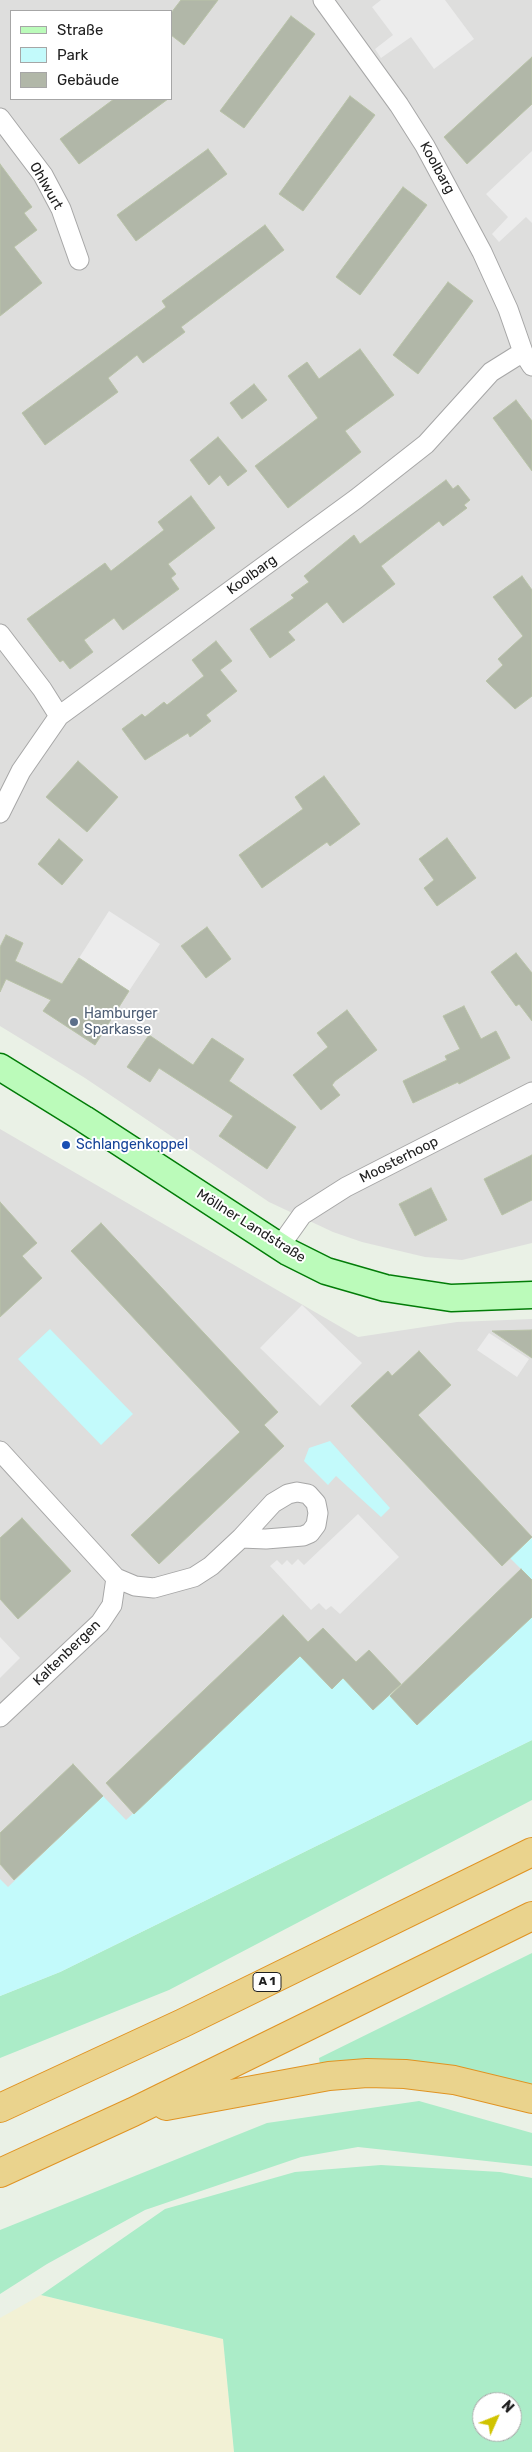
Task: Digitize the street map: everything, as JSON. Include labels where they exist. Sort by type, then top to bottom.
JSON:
[{"type":"highway","name":"A 1","points":[[0,2108],[183,2024],[532,1852]]},
{"type":"highway","points":[[0,2173],[133,2112],[532,1916]]},
{"type":"highway","points":[[133,2112],[328,2076],[367,2073],[405,2074],[454,2080],[532,2099]]},
{"type":"street","name":"Koolbarg","points":[[0,813],[22,771],[59,716],[356,499],[426,444],[491,372],[528,359],[482,252],[426,146],[399,105],[323,0]]},
{"type":"street","name":"Ohlwurt","points":[[0,118],[44,175],[62,210],[79,260]]},
{"type":"street","points":[[0,634],[42,689],[59,716]]},
{"type":"street","name":"Möllner Landstraße","points":[[0,1067],[280,1246],[326,1271],[385,1288],[451,1298],[532,1296]]},
{"type":"street","name":"Moosterhoop","points":[[280,1246],[302,1215],[346,1187],[532,1092]]},
{"type":"street","points":[[0,1451],[116,1578],[134,1586],[154,1588],[194,1578],[211,1566],[241,1538]]},
{"type":"street","name":"Kaltenbergen","points":[[0,1717],[100,1623],[112,1605],[116,1578]]},
{"type":"shaded area","points":[[0,0],[532,0],[532,1243],[462,1260],[425,1257],[362,1242],[333,1232],[269,1202],[85,1078],[0,1026]]},
{"type":"shaded area","points":[[381,0],[445,0],[474,39],[434,69],[411,37],[381,58],[375,49],[393,35],[372,7]]},
{"type":"shaded area","points":[[532,151],[532,223],[526,217],[499,242],[492,234],[508,217],[486,194]]},
{"type":"shaded area","points":[[109,911],[160,944],[129,991],[79,958]]},
{"type":"shaded area","points":[[0,1129],[358,1337],[457,1322],[532,1319],[532,1538],[511,1558],[532,1580],[532,1713],[0,1963]]},
{"type":"shaded area","points":[[302,1305],[362,1363],[320,1406],[260,1348]]},
{"type":"shaded area","points":[[489,1333],[529,1359],[517,1377],[477,1350]]},
{"type":"shaded area","points":[[358,1514],[399,1557],[340,1614],[331,1606],[326,1610],[319,1603],[311,1610],[270,1566],[277,1560],[282,1565],[287,1560],[292,1565],[298,1559],[304,1565]]},
{"type":"shaded area","points":[[0,1637],[20,1658],[0,1678]]},
{"type":"shaded area","points":[[41,2295],[223,2339],[234,2452],[0,2452],[0,2318]]},
{"type":"green space","points":[[50,1329],[133,1414],[101,1445],[18,1359]]},
{"type":"green space","points":[[330,1441],[390,1508],[381,1517],[336,1476],[328,1485],[304,1461],[309,1448]]},
{"type":"green space","points":[[532,1538],[532,1580],[510,1558]]},
{"type":"green space","points":[[532,1617],[532,1740],[60,1972],[0,1996],[0,1879],[8,1887],[103,1796],[126,1820],[301,1655],[331,1689],[345,1677],[352,1688],[373,1710],[391,1694],[417,1725]]},
{"type":"green space","points":[[532,1740],[532,1800],[169,1990],[0,2058],[0,1996],[60,1972]]},
{"type":"green space","points":[[532,1953],[532,2087],[320,2065],[319,2058]]},
{"type":"green space","points":[[419,2101],[532,2133],[532,2166],[358,2147],[301,2157],[145,2210],[47,2264],[0,2294],[0,2230],[267,2123]]},
{"type":"green space","points":[[381,2165],[500,2172],[532,2178],[532,2452],[234,2452],[223,2339],[41,2295],[165,2209],[295,2172]]},
{"type":"building","points":[[181,0],[218,0],[184,45],[172,36],[172,12]]},
{"type":"building","points":[[291,16],[315,34],[244,128],[220,111]]},
{"type":"building","points":[[532,57],[532,104],[467,164],[444,137]]},
{"type":"building","points":[[350,96],[375,115],[303,211],[279,194]]},
{"type":"building","points":[[113,100],[167,100],[79,164],[60,139]]},
{"type":"building","points":[[208,149],[227,174],[136,241],[117,215]]},
{"type":"building","points":[[0,164],[32,207],[24,213],[37,230],[14,247],[42,283],[0,316]]},
{"type":"building","points":[[403,187],[427,205],[360,295],[336,277]]},
{"type":"building","points":[[265,225],[284,250],[181,327],[185,332],[143,363],[137,355],[108,378],[118,392],[45,445],[22,413],[166,307],[162,301]]},
{"type":"building","points":[[448,282],[473,301],[418,374],[393,355]]},
{"type":"building","points":[[360,349],[394,395],[345,431],[361,452],[288,508],[255,466],[318,418],[288,376],[307,362],[319,379]]},
{"type":"building","points":[[254,384],[267,400],[242,419],[230,403]]},
{"type":"building","points":[[516,400],[532,421],[532,471],[493,418]]},
{"type":"building","points":[[218,437],[247,471],[228,486],[220,475],[209,485],[190,460]]},
{"type":"building","points":[[446,480],[453,489],[458,485],[470,500],[464,505],[467,508],[443,526],[439,521],[381,566],[395,584],[343,623],[327,602],[288,632],[295,640],[270,658],[250,629],[294,598],[291,595],[309,582],[304,576],[354,535],[360,544]]},
{"type":"building","points":[[191,496],[215,528],[168,564],[176,574],[171,578],[179,589],[123,630],[114,618],[84,640],[93,652],[70,669],[63,660],[60,662],[27,619],[105,563],[111,571],[164,530],[158,522]]},
{"type":"building","points":[[522,576],[532,590],[532,696],[515,709],[486,681],[503,665],[498,659],[523,636],[493,597]]},
{"type":"building","points":[[216,641],[232,661],[220,670],[237,691],[206,715],[211,721],[190,737],[188,733],[145,760],[122,729],[142,714],[145,717],[164,702],[167,705],[204,676],[192,660]]},
{"type":"building","points":[[78,761],[118,797],[87,832],[46,797]]},
{"type":"building","points":[[324,776],[360,824],[330,846],[327,842],[262,888],[239,855],[303,809],[295,797]]},
{"type":"building","points":[[447,838],[476,878],[437,906],[424,888],[434,880],[419,859]]},
{"type":"building","points":[[59,839],[83,860],[62,885],[38,864]]},
{"type":"building","points":[[207,927],[231,959],[206,978],[181,946]]},
{"type":"building","points":[[6,935],[23,943],[15,961],[62,984],[79,958],[129,991],[95,1045],[43,1011],[51,1000],[6,979],[0,992],[0,947]]},
{"type":"building","points":[[516,953],[532,973],[532,1021],[519,1004],[516,1006],[491,972]]},
{"type":"building","points":[[464,1006],[481,1039],[496,1031],[510,1058],[459,1084],[458,1082],[413,1103],[403,1081],[447,1060],[445,1056],[460,1049],[443,1016]]},
{"type":"building","points":[[347,1010],[377,1050],[335,1081],[332,1085],[340,1095],[321,1110],[293,1075],[328,1047],[317,1033]]},
{"type":"building","points":[[149,1035],[193,1065],[212,1038],[244,1059],[229,1081],[296,1127],[267,1169],[219,1136],[233,1116],[159,1068],[150,1082],[127,1067]]},
{"type":"building","points":[[532,1155],[532,1200],[502,1215],[484,1179]]},
{"type":"building","points":[[431,1188],[447,1220],[415,1236],[399,1204]]},
{"type":"building","points":[[0,1202],[37,1243],[22,1256],[42,1278],[0,1317]]},
{"type":"building","points":[[101,1223],[278,1412],[264,1425],[284,1446],[159,1564],[131,1535],[240,1432],[71,1251]]},
{"type":"building","points":[[532,1330],[532,1358],[492,1331]]},
{"type":"building","points":[[419,1351],[451,1385],[418,1415],[532,1537],[502,1566],[351,1406],[388,1371],[392,1376]]},
{"type":"building","points":[[22,1518],[71,1571],[18,1619],[0,1599],[0,1538]]},
{"type":"building","points":[[521,1569],[532,1580],[532,1617],[417,1725],[390,1696]]},
{"type":"building","points":[[283,1615],[308,1642],[323,1628],[356,1662],[369,1650],[401,1684],[373,1710],[343,1678],[332,1689],[300,1656],[134,1814],[106,1783]]},
{"type":"building","points":[[73,1764],[103,1796],[14,1880],[0,1864],[0,1833]]},
{"type":"place","name":"Hamburger Sparkasse","points":[[74,1022]]},
{"type":"place","name":"Schlangenkoppel","points":[[66,1145]]}]
